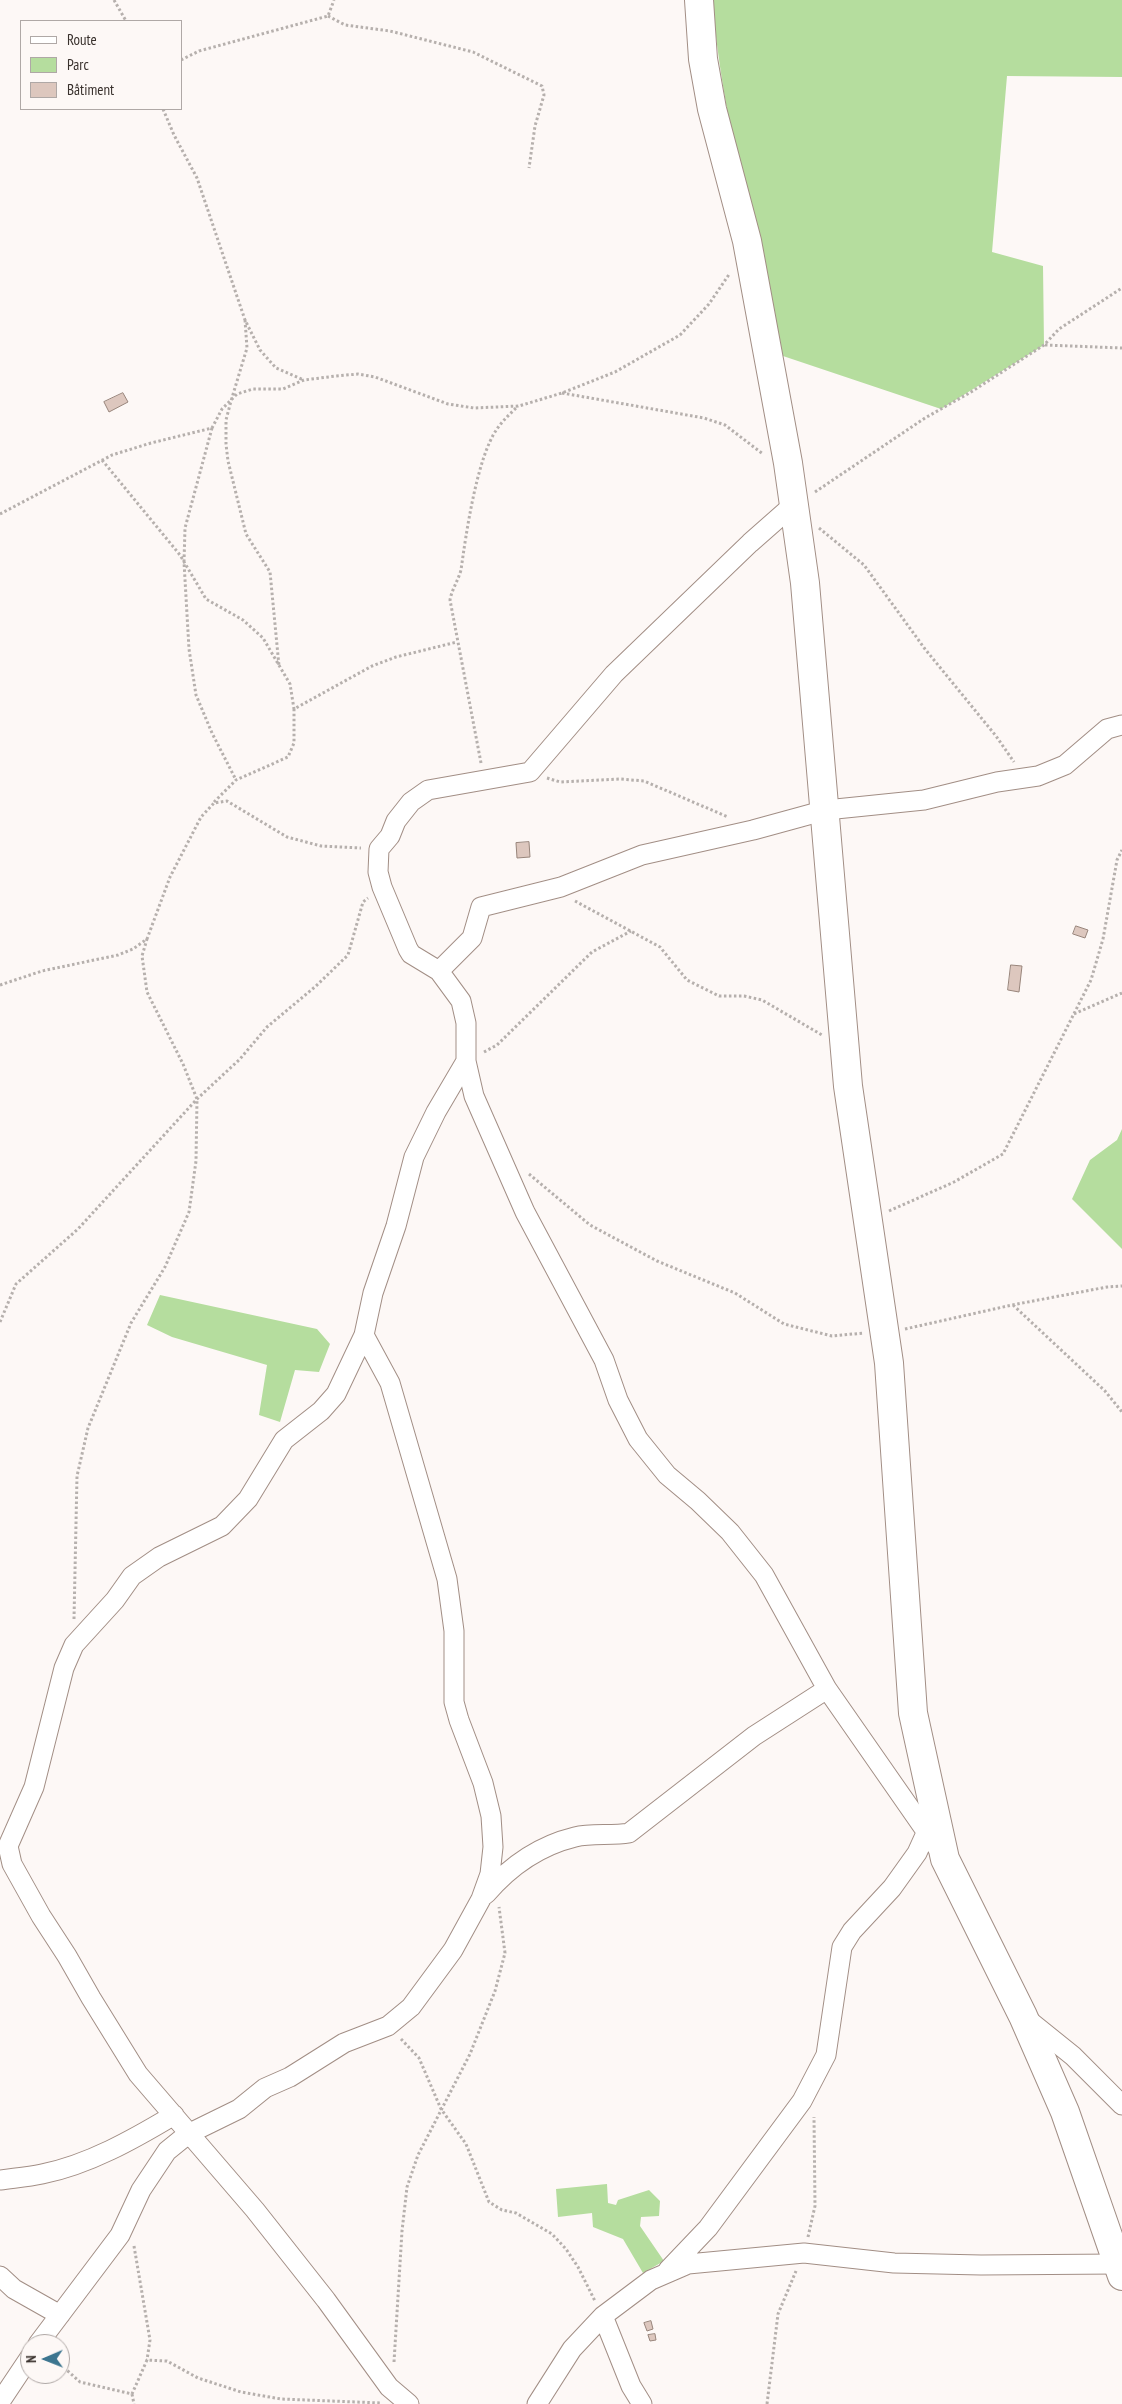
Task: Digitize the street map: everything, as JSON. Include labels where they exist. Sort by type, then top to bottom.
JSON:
[{"type":"street","points":[[699,0],[703,59],[712,109],[747,241],[788,463],[792,506],[805,582],[826,810],[848,1086],[885,1332],[890,1381],[913,1713],[945,1859]]},
{"type":"street","points":[[537,2404],[572,2349],[620,2301],[651,2280],[688,2264],[804,2253],[894,2263],[1120,2270],[1065,2112],[1023,2016],[945,1859],[827,1689],[764,1575],[730,1532],[698,1501],[667,1475],[638,1439],[618,1400],[604,1360],[524,1212],[474,1096],[466,1061],[466,1023],[461,1001],[439,971],[411,954],[382,887],[378,872],[379,849],[390,836],[396,822],[411,802],[428,790],[530,772],[614,674],[750,542],[792,506]]},
{"type":"street","points":[[439,971],[472,938],[481,907],[552,890],[642,856],[758,829],[826,810],[924,800],[1048,773],[1065,765],[1107,729],[1122,725]]},
{"type":"street","points":[[0,1873],[8,1846],[34,1787],[64,1668],[74,1645],[115,1600],[132,1576],[159,1557],[222,1526],[248,1499],[284,1440],[321,1411],[336,1394],[364,1335],[373,1293],[396,1226],[414,1157],[436,1112],[466,1061]]},
{"type":"street","points":[[364,1335],[390,1383],[447,1580],[454,1631],[454,1702],[483,1783],[491,1816],[493,1847],[490,1874],[482,1899]]},
{"type":"street","points":[[46,2334],[120,2235],[141,2190],[167,2152],[188,2134],[239,2109],[265,2088],[290,2077],[344,2043],[388,2026],[411,2007],[453,1950],[482,1899],[511,1867],[530,1853],[576,1836],[629,1834],[754,1736],[827,1689]]},
{"type":"street","points":[[664,2274],[708,2228],[810,2089],[826,2055],[842,1947],[852,1931],[897,1881],[917,1853],[927,1831],[931,1799]]},
{"type":"street","points":[[8,1846],[12,1864],[109,2029],[138,2074],[261,2218],[326,2300],[396,2400]]},
{"type":"street","points":[[1023,2016],[1073,2056],[1122,2106]]},
{"type":"street","points":[[0,2180],[43,2174],[90,2159],[150,2130],[174,2115]]},
{"type":"street","points":[[2,2278],[14,2289],[60,2315]]},
{"type":"street","points":[[604,2316],[631,2386],[642,2404]]},
{"type":"street","points":[[0,2402],[20,2372]]},
{"type":"path","points":[[114,0],[125,20]]},
{"type":"path","points":[[328,16],[334,0]]},
{"type":"path","points":[[182,60],[199,51],[328,16],[345,25],[390,31],[474,52],[542,86],[544,95],[535,126],[528,168]]},
{"type":"path","points":[[163,110],[174,135],[197,178],[245,320],[260,350],[276,368],[304,380]]},
{"type":"path","points":[[236,780],[212,733],[196,695],[189,649],[184,562],[185,528],[212,428],[222,410],[237,394],[253,389],[283,389],[304,380],[358,374],[375,377],[448,404],[474,408],[519,406],[562,393],[615,372],[680,335],[709,304],[747,241]]},
{"type":"path","points":[[1026,778],[996,736],[925,649],[864,565],[792,506],[925,418],[971,392],[1044,345],[1059,329],[1122,288]]},
{"type":"path","points":[[245,320],[247,348],[226,420],[228,462],[246,534],[270,572],[279,666]]},
{"type":"path","points":[[1044,345],[1122,348]]},
{"type":"path","points":[[562,393],[704,418],[725,425],[744,441]]},
{"type":"path","points":[[484,779],[450,600],[452,590],[458,582],[461,570],[475,494],[486,452],[496,429],[519,406]]},
{"type":"path","points":[[0,514],[102,460],[151,442],[212,428]]},
{"type":"path","points":[[74,1645],[77,1476],[88,1428],[130,1322],[165,1267],[189,1212],[196,1161],[197,1099],[183,1064],[147,992],[142,956],[170,877],[201,817],[236,780],[288,757],[294,743],[294,709],[290,684],[263,638],[243,620],[206,599],[184,562],[102,460]]},
{"type":"path","points":[[294,709],[372,666],[396,657],[457,642]]},
{"type":"path","points":[[530,772],[560,782],[620,779],[644,781],[758,829]]},
{"type":"path","points":[[214,803],[227,801],[287,837],[321,846],[379,849]]},
{"type":"path","points":[[868,1220],[954,1182],[1003,1154],[1091,980],[1103,939],[1118,860],[1122,850]]},
{"type":"path","points":[[0,1322],[16,1284],[78,1229],[197,1099],[240,1059],[267,1027],[348,956],[363,902],[382,887]]},
{"type":"path","points":[[552,890],[660,947],[687,980],[719,996],[744,996],[762,1000],[844,1048]]},
{"type":"path","points":[[466,1061],[497,1045],[592,952],[631,931]]},
{"type":"path","points":[[0,985],[42,971],[118,955],[133,949],[148,939]]},
{"type":"path","points":[[1073,1015],[1122,994]]},
{"type":"path","points":[[502,1160],[529,1174],[590,1225],[657,1261],[735,1293],[784,1324],[832,1336],[910,1329],[1012,1305],[1107,1287],[1122,1286]]},
{"type":"path","points":[[1012,1305],[1105,1391],[1122,1412]]},
{"type":"path","points":[[146,2360],[167,2361],[198,2378],[240,2392],[280,2399],[396,2400],[396,2315],[407,2187],[418,2155],[470,2054],[495,1991],[504,1953],[495,1884]]},
{"type":"path","points":[[388,2026],[419,2058],[441,2109],[466,2144],[489,2202],[502,2210],[516,2213],[552,2234],[566,2249],[578,2267],[604,2316]]},
{"type":"path","points":[[130,2215],[136,2264],[150,2340],[146,2360],[132,2394],[134,2404]]},
{"type":"path","points":[[70,2373],[80,2382],[132,2394]]},
{"type":"green space","points":[[712,0],[1122,0],[1122,77],[1007,76],[992,252],[1043,266],[1044,345],[941,409],[780,355],[731,134]]},
{"type":"green space","points":[[1122,1129],[1122,1249],[1072,1199],[1090,1160],[1117,1140]]},
{"type":"green space","points":[[160,1295],[317,1329],[330,1344],[319,1372],[295,1370],[280,1422],[259,1415],[267,1365],[172,1337],[147,1325]]},
{"type":"green space","points":[[607,2184],[608,2203],[616,2205],[618,2200],[649,2190],[660,2201],[659,2216],[641,2217],[640,2226],[664,2261],[643,2273],[623,2239],[593,2227],[592,2213],[558,2217],[556,2189]]},
{"type":"building","points":[[123,393],[128,402],[109,412],[104,402]]},
{"type":"building","points":[[529,842],[530,857],[517,858],[516,843]]},
{"type":"building","points":[[1076,926],[1088,930],[1085,938],[1073,934]]},
{"type":"building","points":[[1011,965],[1022,966],[1019,992],[1008,990]]},
{"type":"building","points":[[651,2321],[653,2329],[647,2331],[644,2323]]},
{"type":"building","points":[[655,2334],[656,2340],[650,2341],[648,2335]]}]
